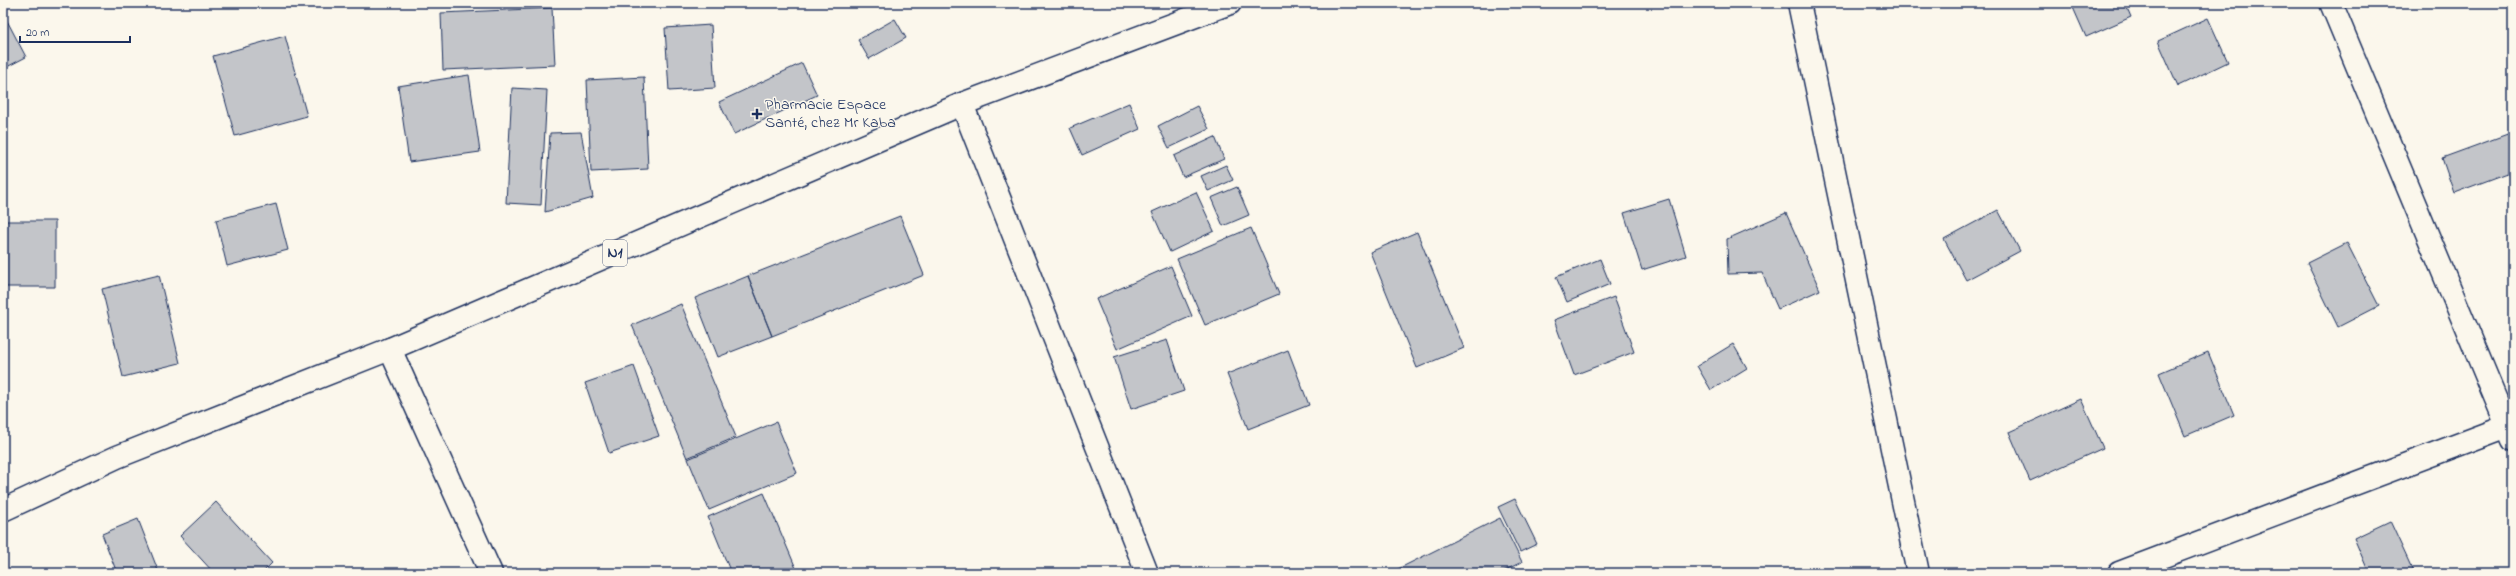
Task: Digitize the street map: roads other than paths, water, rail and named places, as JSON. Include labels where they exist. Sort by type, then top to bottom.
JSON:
[{"type":"main road","name":"N1","points":[[3,510],[117,457],[390,349],[962,104],[1230,3]]},
{"type":"main road","points":[[1798,3],[1918,573]]},
{"type":"main road","points":[[2119,573],[2511,430],[2331,3]]},
{"type":"main road","points":[[962,104],[1147,573]]},
{"type":"main road","points":[[390,349],[491,573]]},
{"type":"place","name":"Pharmacie Espace Santé, chez Mr Kaba","points":[[757,114]]}]
